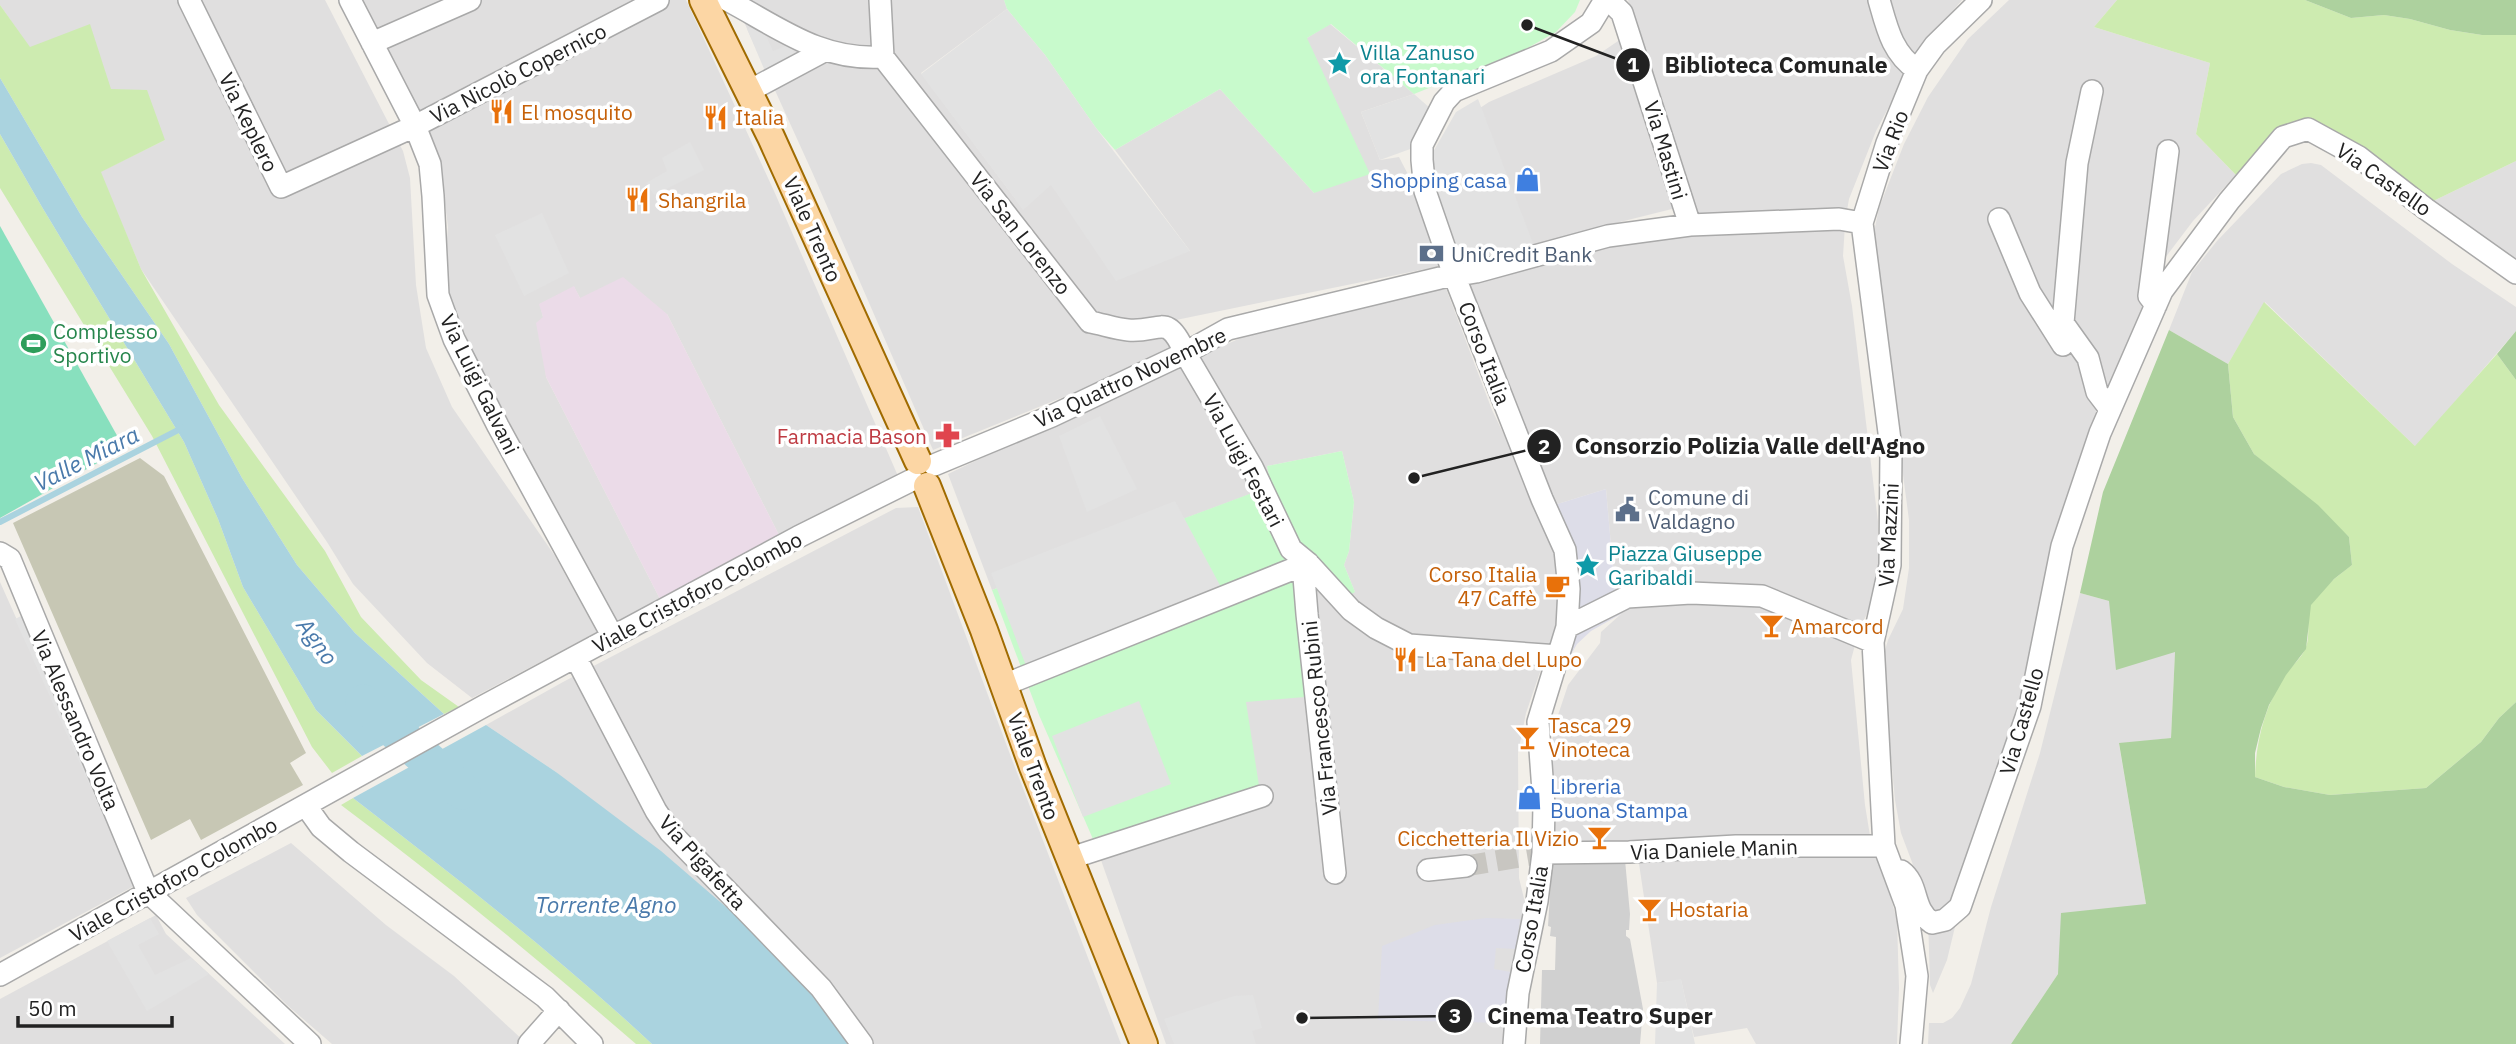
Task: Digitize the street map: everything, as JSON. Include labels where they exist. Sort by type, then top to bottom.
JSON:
[{"type":"main road","name":"Viale Trento","points":[[703,0],[749,91],[923,473],[1033,767],[1144,1044]]},
{"type":"street","name":"Via Keplero","points":[[189,0],[281,187],[415,126]]},
{"type":"street","name":"Via Luigi Galvani","points":[[350,0],[415,126],[429,164],[438,295],[454,339],[498,426],[613,637]]},
{"type":"street","points":[[372,43],[470,0]]},
{"type":"street","name":"Via Nicolò Copernico","points":[[415,126],[658,0]]},
{"type":"street","points":[[727,0],[824,51],[850,57],[883,57],[880,0]]},
{"type":"street","name":"Via Mastini","points":[[1607,0],[1622,13],[1690,225]]},
{"type":"street","name":"Corso Italia","points":[[1514,1044],[1518,993],[1544,853],[1544,804],[1538,722],[1567,627],[1569,589],[1565,550],[1542,499],[1454,275],[1426,191],[1423,145],[1427,132],[1444,102],[1454,91],[1550,51],[1591,23],[1607,0]]},
{"type":"street","points":[[1879,0],[1889,38],[1904,62],[1917,70]]},
{"type":"street","name":"Via Rio","points":[[1862,223],[1887,144],[1917,70],[1935,45],[1981,0]]},
{"type":"street","points":[[749,91],[824,51]]},
{"type":"street","name":"Via San Lorenzo","points":[[883,57],[1090,322],[1130,331],[1160,325],[1177,334],[1185,353]]},
{"type":"street","points":[[2092,91],[2077,163],[2063,323],[2088,358],[2097,392],[2110,409]]},
{"type":"street","name":"Via Castello","points":[[1894,872],[1902,871],[1908,876],[1922,916],[1932,923],[1945,920],[1960,907],[2031,706],[2062,546],[2110,409],[2162,291],[2229,201],[2283,136],[2308,129],[2359,157],[2516,273]]},
{"type":"street","name":"Via Castello","points":[[2155,305],[2149,296],[2168,151]]},
{"type":"street","name":"Via Quattro Novembre","points":[[923,473],[1052,416],[1185,353],[1228,329],[1486,269],[1608,236],[1690,225],[1839,219],[1862,223]]},
{"type":"street","points":[[1998,219],[2030,293],[2087,386],[2095,425],[2100,433]]},
{"type":"street","name":"Via Mazzini","points":[[1862,223],[1891,448],[1890,565],[1873,642],[1884,846],[1906,905],[1917,976],[1911,1044]]},
{"type":"street","name":"Via Luigi Festari","points":[[1185,353],[1252,467],[1291,549],[1308,563],[1351,610],[1376,628],[1409,645],[1559,656]]},
{"type":"street","name":"Viale Cristoforo Colombo","points":[[0,975],[485,706],[798,537],[923,473]]},
{"type":"street","name":"Via Alessandro Volta","points":[[0,553],[10,559],[148,892]]},
{"type":"street","points":[[1004,685],[1308,563]]},
{"type":"street","name":"Via Francesco Rubini","points":[[1308,563],[1304,577],[1307,614],[1335,873]]},
{"type":"street","points":[[1567,627],[1627,597],[1691,593],[1762,596],[1873,642]]},
{"type":"street","name":"Via Pigafetta","points":[[576,658],[656,811],[670,832],[821,988],[862,1044]]},
{"type":"street","points":[[1071,858],[1262,796]]},
{"type":"street","points":[[306,806],[321,827],[351,852],[559,1010],[592,1044]]},
{"type":"street","name":"Via Daniele Manin","points":[[1544,853],[1736,846],[1884,846]]},
{"type":"street","points":[[1428,870],[1466,866]]},
{"type":"street","points":[[148,892],[310,1044]]},
{"type":"street","points":[[529,1044],[559,1010]]},
{"type":"shaded area","points":[[0,0],[325,0],[403,151],[410,178],[416,285],[426,348],[452,407],[555,556],[597,632],[472,698],[427,663],[353,584],[141,269],[100,172],[165,140],[111,89],[30,48],[0,5]]},
{"type":"shaded area","points":[[360,0],[686,0],[774,191],[898,476],[779,535],[667,314],[580,298],[574,287],[540,304],[546,377],[661,601],[617,624],[475,358],[447,290],[445,259],[448,227],[441,173],[430,134]]},
{"type":"shaded area","points":[[734,0],[1004,0],[1007,9],[921,73],[1023,209],[1051,184],[1190,251],[1115,150],[1220,89],[1314,193],[1307,38],[1330,24],[1414,94],[1361,112],[1380,160],[1399,157],[1414,186],[1445,265],[1176,320],[1179,350],[933,450]]},
{"type":"shaded area","points":[[1628,0],[1962,0],[1944,21],[1902,82],[1876,131],[1849,199],[1846,216],[1701,229]]},
{"type":"shaded area","points":[[2009,0],[2117,0],[2094,27],[2210,63],[2196,134],[2236,175],[2193,221],[2165,258],[2074,484],[2010,744],[1962,898],[1947,960],[1933,993],[1930,985],[1928,916],[1918,878],[1901,833],[1895,800],[1882,661],[1888,640],[1903,609],[1909,568],[1909,520],[1874,254],[1874,232],[1879,208],[1904,144],[1928,97],[1968,39]]},
{"type":"shaded area","points":[[1007,9],[1045,55],[1096,128],[1190,251],[1116,281],[1051,185],[1023,210],[921,74]]},
{"type":"shaded area","points":[[761,24],[773,51],[791,44],[795,58],[765,71],[747,29]]},
{"type":"shaded area","points":[[1624,37],[1676,208],[1576,233],[1542,247],[1461,263],[1462,120],[1489,102],[1596,56]]},
{"type":"shaded area","points":[[1414,94],[1431,109],[1413,148],[1380,160],[1361,112]]},
{"type":"shaded area","points":[[1478,99],[1537,254],[1461,268],[1443,217],[1433,152],[1456,112]]},
{"type":"shaded area","points":[[690,142],[704,170],[654,195],[646,183],[667,171],[662,158]]},
{"type":"shaded area","points":[[2516,161],[2516,270],[2425,205]]},
{"type":"shaded area","points":[[2302,164],[2321,165],[2452,264],[2516,307],[2516,331],[2416,447],[2265,302],[2228,364],[2169,330],[2192,272],[2217,241],[2281,174]]},
{"type":"shaded area","points":[[542,213],[569,273],[524,296],[495,235]]},
{"type":"shaded area","points":[[1845,225],[1843,256],[1852,306],[1878,522],[1878,565],[1873,601],[1859,630],[1851,660],[1871,842],[1897,921],[1897,1044],[1756,1044],[1747,1028],[1694,1037],[1681,980],[1657,983],[1636,844],[1551,847],[1549,757],[1556,721],[1568,685],[1600,643],[1601,632],[1621,614],[1616,602],[1606,489],[1551,506],[1464,281],[1656,234]]},
{"type":"shaded area","points":[[623,277],[667,314],[779,535],[661,601],[546,377],[536,323],[543,317],[539,304],[574,286],[580,298]]},
{"type":"shaded area","points":[[1444,283],[1492,410],[1525,478],[1565,578],[1557,646],[1540,672],[1526,713],[1518,753],[1519,878],[1528,915],[1506,1044],[1166,1044],[1096,846],[1246,701],[1314,581],[1355,592],[1344,565],[1349,551],[1354,502],[1342,451],[1267,466],[1272,486],[992,590],[948,474],[1168,369],[1241,338]]},
{"type":"shaded area","points":[[1100,416],[1137,489],[1087,512],[1059,436]]},
{"type":"shaded area","points":[[140,458],[164,476],[306,753],[290,763],[303,785],[201,840],[190,819],[151,840],[13,523]]},
{"type":"shaded area","name":"Piazza Giuseppe Garibaldi","points":[[1606,489],[1616,602],[1621,614],[1591,631],[1577,644],[1569,658],[1556,647],[1568,633],[1551,506]]},
{"type":"shaded area","points":[[1175,501],[1223,591],[1028,671],[991,573]]},
{"type":"shaded area","points":[[918,507],[1121,1044],[851,1044],[556,772],[486,725],[896,508]]},
{"type":"shaded area","points":[[0,582],[136,885],[0,958]]},
{"type":"shaded area","points":[[2080,593],[2109,601],[2175,652],[2171,738],[2119,744],[2146,904],[2058,974],[2011,1044],[1928,1044],[1929,1023],[1943,1023],[1952,1018],[1960,1008],[1971,984],[1991,907],[2040,753]]},
{"type":"shaded area","points":[[27,613],[119,822],[108,826],[15,619]]},
{"type":"shaded area","points":[[1139,701],[1171,784],[1083,817],[1052,736]]},
{"type":"shaded area","points":[[291,843],[386,925],[454,976],[527,1044],[332,1044],[287,1005],[197,915],[186,898]]},
{"type":"shaded area","points":[[1625,860],[1630,914],[1626,936],[1630,939],[1643,1009],[1640,1044],[1540,1044],[1542,970],[1555,970],[1556,937],[1550,936],[1551,927],[1548,926],[1552,862]]},
{"type":"shaded area","points":[[156,915],[166,934],[285,1044],[0,1044],[0,999]]},
{"type":"shaded area","points":[[150,918],[159,934],[138,945],[155,975],[191,958],[209,974],[147,1011],[107,941]]},
{"type":"shaded area","points":[[1486,918],[1520,919],[1516,949],[1496,948],[1494,969],[1511,972],[1505,1023],[1378,1020],[1382,946],[1435,925]]},
{"type":"shaded area","points":[[1681,979],[1695,1044],[1655,1044],[1657,983]]},
{"type":"shaded area","points":[[1253,995],[1262,1028],[1252,1031],[1256,1044],[1174,1044],[1164,1019],[1234,996]]},
{"type":"green space","points":[[1004,0],[1580,0],[1575,12],[1556,32],[1524,50],[1414,94],[1331,24],[1307,38],[1370,174],[1314,193],[1220,89],[1115,150],[1096,128],[1045,55],[1007,9]]},
{"type":"green space","points":[[2117,0],[2305,0],[2351,18],[2384,15],[2482,35],[2516,35],[2516,161],[2425,205],[2311,132],[2261,149],[2236,175],[2196,134],[2210,63],[2094,27]]},
{"type":"green space","points":[[2305,0],[2516,0],[2516,35],[2482,35],[2384,15],[2351,18]]},
{"type":"green space","points":[[0,5],[30,47],[90,24],[111,89],[147,90],[165,140],[101,172],[141,269],[219,405],[325,551],[361,617],[421,680],[459,707],[444,714],[355,633],[297,565],[242,478],[169,344],[82,217],[0,78]]},
{"type":"green space","points":[[0,134],[184,442],[218,519],[243,587],[316,710],[362,756],[332,773],[312,747],[152,436],[0,188]]},
{"type":"green space","name":"Complesso Sportivo","points":[[0,226],[124,448],[0,518]]},
{"type":"green space","points":[[2264,302],[2415,446],[2497,354],[2516,380],[2516,702],[2499,718],[2481,742],[2426,788],[2330,795],[2284,787],[2255,777],[2263,724],[2278,687],[2305,649],[2310,607],[2322,590],[2352,565],[2349,537],[2254,454],[2233,417],[2228,364]]},
{"type":"green space","points":[[2169,330],[2228,364],[2233,417],[2254,454],[2318,505],[2349,537],[2352,565],[2334,579],[2311,605],[2306,649],[2286,675],[2269,705],[2255,753],[2255,777],[2284,787],[2330,795],[2426,788],[2481,742],[2499,718],[2516,702],[2516,1044],[2011,1044],[2058,974],[2061,913],[2146,904],[2119,743],[2171,738],[2175,652],[2116,670],[2109,601],[2080,593],[2103,492]]},
{"type":"green space","points":[[2516,331],[2516,380],[2497,354]]},
{"type":"green space","points":[[1342,451],[1354,502],[1349,551],[1344,565],[1355,592],[1339,601],[1314,581],[1316,696],[1246,702],[1260,792],[1096,846],[1039,715],[992,590],[1271,486],[1267,466]]},
{"type":"green space","points":[[353,798],[543,948],[652,1044],[636,1044],[491,922],[341,805]]},
{"type":"water","points":[[0,78],[82,217],[169,344],[242,478],[297,565],[355,633],[444,714],[362,756],[316,710],[243,587],[218,519],[184,442],[0,134]]},
{"type":"water","name":"Torrente Agno","points":[[486,725],[556,772],[661,851],[777,951],[851,1044],[652,1044],[543,948],[353,798]]},
{"type":"waterway","name":"Valle Miara","points":[[0,522],[182,428]]},
{"type":"waterway","name":"Agno","points":[[364,703],[462,791]]},
{"type":"tunnel","points":[[1466,866],[1543,853]]},
{"type":"place","name":"Biblioteca Comunale","points":[[1527,25]]},
{"type":"place","name":"Villa Zanuso ora Fontanari","points":[[1340,64]]},
{"type":"place","name":"El mosquito","points":[[501,112]]},
{"type":"place","name":"Italia","points":[[715,117]]},
{"type":"place","name":"Shopping casa","points":[[1527,180]]},
{"type":"place","name":"Shangrila","points":[[638,200]]},
{"type":"place","name":"UniCredit Bank","points":[[1431,254]]},
{"type":"place","name":"Complesso Sportivo","points":[[33,343]]},
{"type":"place","name":"Farmacia Bason","points":[[947,436]]},
{"type":"place","name":"Consorzio Polizia Valle dell'Agno","points":[[1414,478]]},
{"type":"place","name":"Comune di Valdagno","points":[[1628,509]]},
{"type":"place","name":"Piazza Giuseppe Garibaldi","points":[[1588,565]]},
{"type":"place","name":"Corso Italia 47 Caffè","points":[[1557,586]]},
{"type":"place","name":"Amarcord","points":[[1771,626]]},
{"type":"place","name":"La Tana del Lupo","points":[[1405,659]]},
{"type":"place","name":"Tasca 29 Vinoteca","points":[[1528,737]]},
{"type":"place","name":"Libreria Buona Stampa","points":[[1530,798]]},
{"type":"place","name":"Cicchetteria Il Vizio","points":[[1599,838]]},
{"type":"place","name":"Hostaria","points":[[1649,909]]},
{"type":"place","name":"Cinema Teatro Super","points":[[1302,1018]]}]
